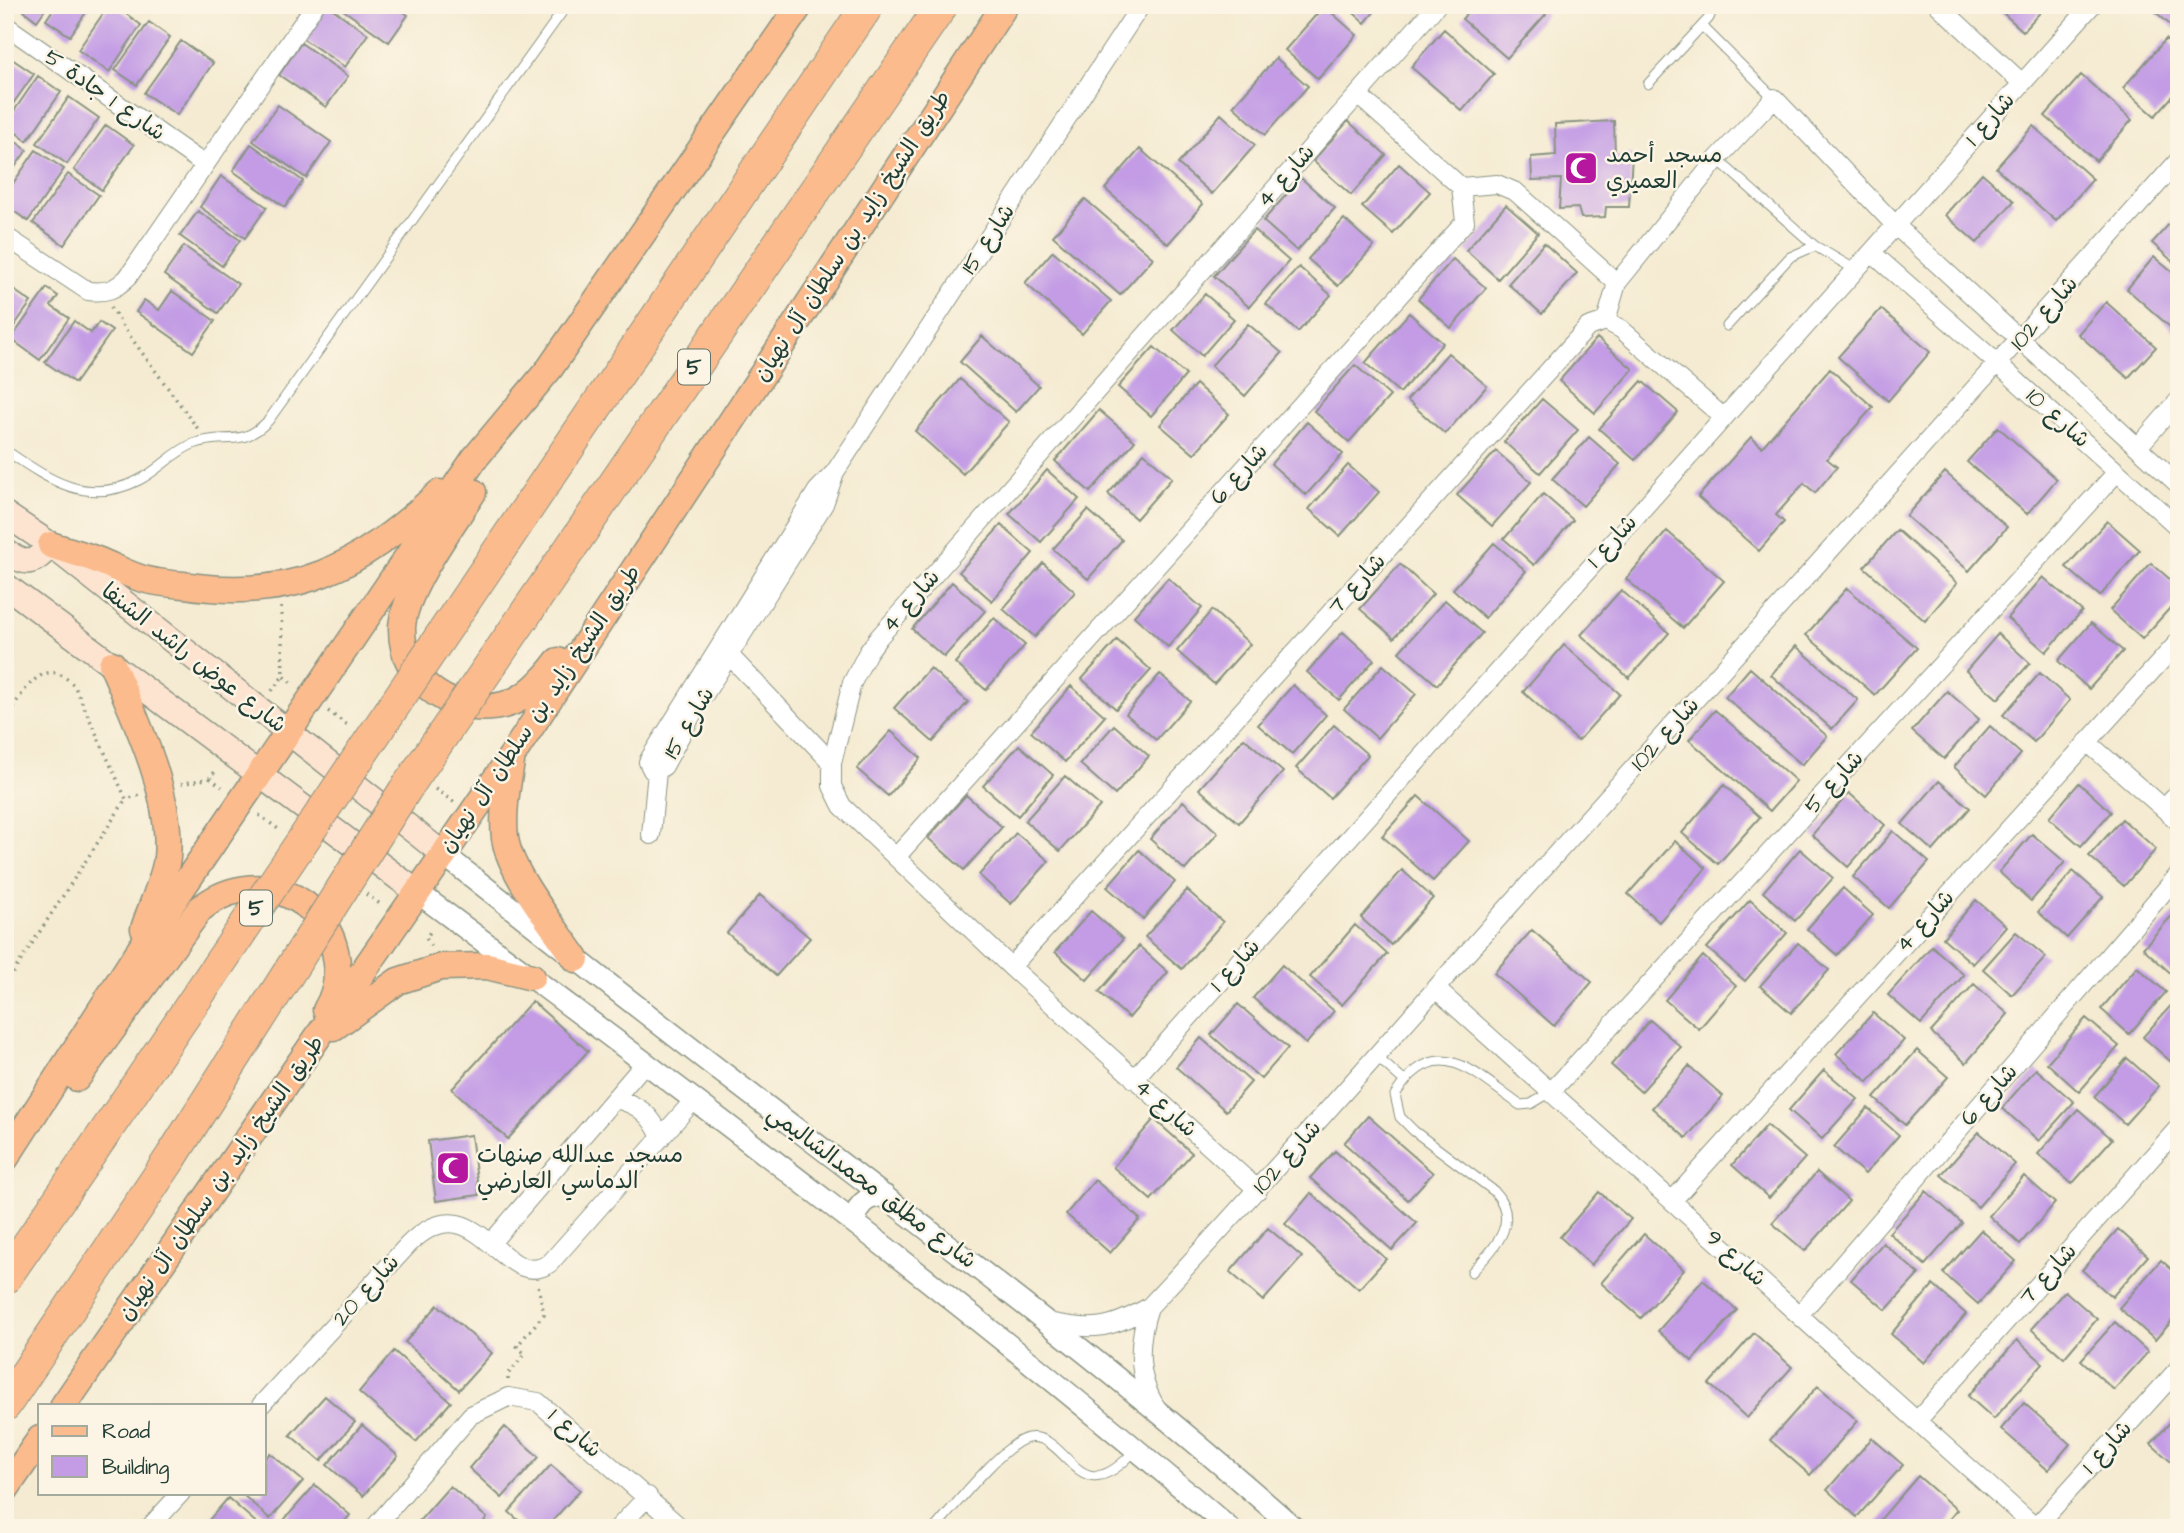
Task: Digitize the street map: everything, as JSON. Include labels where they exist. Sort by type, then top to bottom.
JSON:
[{"type":"highway","name":"5","points":[[5,1278],[867,5]]},
{"type":"highway","name":"5","points":[[5,1405],[172,1156],[405,790],[942,5]]},
{"type":"main road","points":[[706,458],[551,671],[538,684],[513,702],[491,708],[471,708],[445,700],[423,684],[410,665],[403,638],[404,609],[412,590],[550,368],[800,5]]},
{"type":"main road","name":"طريق الشيخ زايد بن سلطان آل نهيان","points":[[69,1398],[513,754],[1005,5]]},
{"type":"main road","points":[[5,1159],[133,960],[475,458],[550,368]]},
{"type":"main road","points":[[5,551],[23,562],[28,562],[37,559],[51,545],[95,559],[145,580],[218,590],[281,587],[317,577],[362,555],[409,521],[475,458]]},
{"type":"main road","name":"شارع عوض راشد الشنفا","points":[[5,514],[51,545],[443,854]]},
{"type":"main road","points":[[5,585],[417,892]]},
{"type":"main road","points":[[112,664],[144,741],[166,822],[167,860],[133,960]]},
{"type":"main road","points":[[513,754],[505,804],[506,840],[514,863],[534,898],[576,959]]},
{"type":"main road","points":[[5,1176],[191,920],[207,903],[238,889],[280,891],[299,900],[324,924],[336,955],[336,985],[331,1002],[69,1398]]},
{"type":"main road","points":[[316,1041],[398,981],[441,967],[487,966],[532,977]]},
{"type":"main road","points":[[5,1490],[38,1442]]},
{"type":"street","points":[[5,236],[88,291],[103,293],[117,288],[128,277],[315,5]]},
{"type":"street","name":"شارع 15","points":[[835,472],[824,504],[729,655],[664,766],[657,771],[649,766],[650,758],[817,491],[835,472],[1142,5]]},
{"type":"street","name":"شارع 4","points":[[1258,1191],[1011,967],[842,806],[832,786],[832,762],[852,683],[868,652],[879,638],[1437,5]]},
{"type":"street","points":[[1938,5],[2022,83]]},
{"type":"street","name":"شارع 1","points":[[1134,1079],[2092,5]]},
{"type":"street","name":"شارع 1 جادة 5","points":[[5,25],[205,165]]},
{"type":"street","points":[[1357,95],[1461,187],[1497,184],[1516,192],[1617,283]]},
{"type":"street","points":[[1723,417],[1621,329],[1606,321],[1617,283],[1717,159],[1774,98]]},
{"type":"street","name":"شارع 10","points":[[1774,98],[1896,226],[2179,485]]},
{"type":"street","name":"شارع 102","points":[[1048,1322],[1081,1329],[1105,1327],[1128,1319],[1149,1307],[1258,1191],[1436,988],[2179,160]]},
{"type":"street","name":"شارع 6","points":[[897,856],[1465,222],[1461,187]]},
{"type":"street","name":"شارع 10","points":[[1872,253],[2179,528]]},
{"type":"street","name":"شارع 7","points":[[1011,967],[1588,327],[1606,321]]},
{"type":"street","points":[[2138,447],[2179,400]]},
{"type":"street","name":"شارع 5","points":[[1551,1092],[2117,472]]},
{"type":"street","name":"شارع 4","points":[[1672,1201],[2179,641]]},
{"type":"street","points":[[729,655],[832,762]]},
{"type":"street","points":[[2087,742],[2179,822]]},
{"type":"street","points":[[651,835],[657,771]]},
{"type":"street","name":"شارع مطلق محمدالشاليمي","points":[[443,854],[1048,1322],[1158,1410],[1294,1528]]},
{"type":"street","name":"شارع 6","points":[[1799,1315],[2179,874]]},
{"type":"street","name":"شارع مطلق محمدالشاليمي","points":[[417,892],[858,1225],[1136,1448],[1228,1528]]},
{"type":"street","name":"شارع 9","points":[[1436,988],[2036,1528]]},
{"type":"street","points":[[491,1243],[645,1063]]},
{"type":"street","points":[[615,1099],[635,1105],[644,1111],[661,1138]]},
{"type":"street","points":[[535,1270],[550,1263],[694,1100]]},
{"type":"street","name":"شارع 7","points":[[1917,1421],[2179,1127]]},
{"type":"street","points":[[858,1225],[857,1212],[865,1200],[871,1196],[885,1196]]},
{"type":"street","name":"شارع 20","points":[[262,1404],[416,1236],[438,1226],[462,1225],[473,1229],[520,1267],[535,1270]]},
{"type":"street","name":"شارع 102","points":[[1149,1307],[1139,1354],[1143,1377],[1158,1410]]},
{"type":"street","name":"شارع 1","points":[[2036,1528],[2179,1368]]},
{"type":"street","points":[[374,1528],[471,1415],[508,1397]]},
{"type":"street","name":"شارع 1","points":[[508,1397],[538,1402],[648,1496],[681,1528]]},
{"type":"street","points":[[149,1528],[180,1494]]},
{"type":"street","points":[[618,1528],[648,1496]]},
{"type":"lane","points":[[5,450],[60,485],[85,491],[113,489],[139,480],[182,449],[206,440],[251,436],[268,421],[567,5]]},
{"type":"lane","points":[[1647,83],[1702,26],[1713,12],[1714,5]]},
{"type":"lane","points":[[1702,26],[1774,98]]},
{"type":"lane","points":[[1717,159],[1815,246],[1856,270]]},
{"type":"lane","points":[[1727,326],[1790,257],[1815,246]]},
{"type":"lane","points":[[2179,755],[2179,776]]},
{"type":"lane","points":[[2160,806],[2179,786]]},
{"type":"lane","points":[[1376,1056],[1404,1082]]},
{"type":"lane","points":[[1472,1272],[1504,1231],[1507,1212],[1503,1200],[1414,1131],[1400,1117],[1395,1096],[1404,1082],[1419,1069],[1435,1061],[1453,1062],[1467,1068],[1520,1105],[1531,1104],[1551,1092]]},
{"type":"lane","points":[[935,1528],[1009,1447],[1028,1438],[1050,1445],[1083,1473],[1099,1476],[1123,1464],[1136,1448]]},
{"type":"path","points":[[103,293],[124,328],[206,440]]},
{"type":"path","points":[[5,985],[126,799]]},
{"type":"path","points":[[508,1397],[508,1374],[525,1354],[517,1346],[544,1314],[535,1270]]},
{"type":"building","points":[[28,5],[48,5],[37,21],[24,11]]},
{"type":"building","points":[[56,5],[91,5],[70,36],[46,20]]},
{"type":"building","points":[[109,5],[114,5],[141,25],[109,72],[78,50]]},
{"type":"building","points":[[320,5],[327,5],[368,34],[345,67],[299,36]]},
{"type":"building","points":[[394,5],[408,15],[389,42],[339,7]]},
{"type":"building","points":[[1345,5],[1380,5],[1365,23]]},
{"type":"building","points":[[1474,5],[1536,5],[1546,14],[1507,58],[1462,19]]},
{"type":"building","points":[[1994,5],[2047,5],[2023,31]]},
{"type":"building","points":[[2148,5],[2179,5],[2179,33]]},
{"type":"building","points":[[1324,6],[1357,35],[1318,79],[1285,50]]},
{"type":"building","points":[[149,22],[170,37],[137,85],[115,70]]},
{"type":"building","points":[[1444,29],[1494,74],[1462,111],[1411,67]]},
{"type":"building","points":[[2166,39],[2179,50],[2179,89],[2155,116],[2123,88]]},
{"type":"building","points":[[181,41],[213,63],[177,115],[144,93]]},
{"type":"building","points":[[301,43],[348,76],[326,107],[279,75]]},
{"type":"building","points":[[5,56],[34,74],[5,115]]},
{"type":"building","points":[[1276,58],[1308,86],[1265,135],[1233,106]]},
{"type":"building","points":[[2081,75],[2132,120],[2096,161],[2045,116]]},
{"type":"building","points":[[38,76],[61,92],[27,141],[5,124]]},
{"type":"building","points":[[69,97],[99,118],[67,164],[37,143]]},
{"type":"building","points":[[278,105],[331,142],[306,178],[253,141]]},
{"type":"building","points":[[1221,114],[1255,145],[1212,194],[1178,164]]},
{"type":"building","points":[[1348,121],[1386,155],[1351,195],[1313,161]]},
{"type":"building","name":"مسجد أحمد العميري","points":[[1614,121],[1615,157],[1632,154],[1629,207],[1606,207],[1605,217],[1581,218],[1578,208],[1559,209],[1561,179],[1532,180],[1531,157],[1556,155],[1555,124]]},
{"type":"building","points":[[106,125],[134,145],[102,190],[74,170]]},
{"type":"building","points":[[2033,126],[2093,179],[2056,221],[1996,168]]},
{"type":"building","points":[[5,134],[27,150],[5,181]]},
{"type":"building","points":[[251,144],[303,181],[285,207],[233,171]]},
{"type":"building","points":[[1140,149],[1203,204],[1168,244],[1105,189]]},
{"type":"building","points":[[36,150],[64,169],[28,221],[5,205],[5,195]]},
{"type":"building","points":[[1399,164],[1430,192],[1393,234],[1362,207]]},
{"type":"building","points":[[1982,173],[2014,201],[1977,243],[1945,215]]},
{"type":"building","points":[[68,174],[99,195],[64,245],[33,223]]},
{"type":"building","points":[[221,176],[267,207],[245,238],[200,207]]},
{"type":"building","points":[[1301,178],[1335,208],[1297,251],[1263,221]]},
{"type":"building","points":[[1085,199],[1153,258],[1120,295],[1053,236]]},
{"type":"building","points":[[1506,205],[1538,233],[1498,279],[1466,250]]},
{"type":"building","points":[[198,211],[240,240],[222,266],[180,236]]},
{"type":"building","points":[[2179,213],[2179,267],[2152,243]]},
{"type":"building","points":[[1344,219],[1374,246],[1338,286],[1308,259]]},
{"type":"building","points":[[1254,230],[1289,261],[1249,307],[1214,276]]},
{"type":"building","points":[[1544,243],[1577,273],[1542,314],[1508,284]]},
{"type":"building","points":[[184,246],[238,284],[218,313],[164,275]]},
{"type":"building","points":[[1053,251],[1111,301],[1082,334],[1025,283]]},
{"type":"building","points":[[2154,257],[2179,278],[2179,335],[2127,289]]},
{"type":"building","points":[[1453,259],[1486,288],[1451,328],[1418,299]]},
{"type":"building","points":[[1299,267],[1331,295],[1298,332],[1266,304]]},
{"type":"building","points":[[5,284],[31,302],[5,339]]},
{"type":"building","points":[[47,288],[58,296],[51,306],[69,318],[40,360],[11,339]]},
{"type":"building","points":[[172,291],[215,321],[193,352],[136,312],[144,300],[159,310]]},
{"type":"building","points":[[1205,294],[1234,319],[1202,356],[1173,330]]},
{"type":"building","points":[[2106,302],[2156,347],[2128,378],[2078,334]]},
{"type":"building","points":[[1881,309],[1930,352],[1888,401],[1838,357]]},
{"type":"building","points":[[1409,313],[1443,343],[1400,393],[1365,363]]},
{"type":"building","points":[[74,321],[91,333],[99,322],[112,331],[75,383],[45,362]]},
{"type":"building","points":[[1248,324],[1282,353],[1245,396],[1211,366]]},
{"type":"building","points":[[982,336],[1039,386],[1016,412],[960,362]]},
{"type":"building","points":[[1597,338],[1633,369],[1595,413],[1559,381]]},
{"type":"building","points":[[1154,347],[1186,375],[1151,416],[1118,387]]},
{"type":"building","points":[[1448,353],[1487,386],[1445,434],[1407,400]]},
{"type":"building","points":[[1355,365],[1390,396],[1349,442],[1314,411]]},
{"type":"building","points":[[1830,369],[1873,407],[1827,459],[1837,467],[1815,493],[1804,483],[1776,515],[1784,522],[1759,551],[1698,497],[1751,437],[1762,447]]},
{"type":"building","points":[[960,379],[1009,422],[963,474],[915,431]]},
{"type":"building","points":[[1642,381],[1678,412],[1635,460],[1599,429]]},
{"type":"building","points":[[1196,384],[1229,414],[1194,454],[1160,425]]},
{"type":"building","points":[[1542,399],[1578,430],[1540,473],[1504,442]]},
{"type":"building","points":[[1099,410],[1135,441],[1090,492],[1055,461]]},
{"type":"building","points":[[1307,422],[1343,454],[1306,495],[1271,464]]},
{"type":"building","points":[[1998,427],[2057,479],[2027,514],[1967,462]]},
{"type":"building","points":[[1589,437],[1620,464],[1583,506],[1552,479]]},
{"type":"building","points":[[1496,451],[1531,482],[1492,526],[1457,495]]},
{"type":"building","points":[[1144,453],[1172,478],[1136,519],[1108,494]]},
{"type":"building","points":[[1348,465],[1379,492],[1340,536],[1309,509]]},
{"type":"building","points":[[1047,470],[1079,499],[1041,542],[1009,514]]},
{"type":"building","points":[[1945,472],[2007,527],[1969,571],[1906,516]]},
{"type":"building","points":[[1543,494],[1573,520],[1534,565],[1504,539]]},
{"type":"building","points":[[1088,510],[1122,540],[1088,579],[1053,549]]},
{"type":"building","points":[[2107,521],[2140,550],[2100,596],[2066,567]]},
{"type":"building","points":[[1001,525],[1033,553],[992,601],[959,572]]},
{"type":"building","points":[[1897,530],[1957,583],[1925,621],[1864,567]]},
{"type":"building","points":[[1667,531],[1724,581],[1683,628],[1626,579]]},
{"type":"building","points":[[1494,543],[1526,571],[1485,618],[1453,589]]},
{"type":"building","points":[[1043,563],[1075,592],[1035,637],[1003,609]]},
{"type":"building","points":[[2151,563],[2179,587],[2179,598],[2142,639],[2110,610]]},
{"type":"building","points":[[1400,564],[1433,594],[1394,638],[1360,609]]},
{"type":"building","points":[[2043,577],[2082,611],[2046,652],[2007,618]]},
{"type":"building","points":[[1168,578],[1202,608],[1168,647],[1134,616]]},
{"type":"building","points":[[952,582],[985,611],[944,657],[912,629]]},
{"type":"building","points":[[1847,588],[1917,648],[1875,695],[1806,635]]},
{"type":"building","points":[[1621,590],[1669,633],[1629,678],[1581,635]]},
{"type":"building","points":[[1445,600],[1482,633],[1437,685],[1399,652]]},
{"type":"building","points":[[1212,610],[1250,644],[1214,684],[1177,651]]},
{"type":"building","points":[[994,618],[1025,645],[986,690],[955,663]]},
{"type":"building","points":[[2091,623],[2123,651],[2089,689],[2058,661]]},
{"type":"building","points":[[1343,632],[1374,660],[1339,700],[1307,672]]},
{"type":"building","points":[[1998,634],[2030,663],[1998,699],[1966,671]]},
{"type":"building","points":[[1117,640],[1151,670],[1116,709],[1082,679]]},
{"type":"building","points":[[1564,645],[1620,694],[1578,741],[1523,692]]},
{"type":"building","points":[[1796,646],[1858,700],[1832,729],[1771,675]]},
{"type":"building","points":[[1383,665],[1416,694],[1377,738],[1344,709]]},
{"type":"building","points":[[930,668],[968,702],[933,742],[894,708]]},
{"type":"building","points":[[1750,668],[1827,736],[1802,765],[1725,697]]},
{"type":"building","points":[[2040,673],[2070,700],[2034,742],[2003,715]]},
{"type":"building","points":[[1160,674],[1190,701],[1156,740],[1126,714]]},
{"type":"building","points":[[1293,685],[1326,715],[1292,754],[1258,725]]},
{"type":"building","points":[[1071,686],[1105,716],[1065,762],[1031,732]]},
{"type":"building","points":[[1947,691],[1979,719],[1944,759],[1912,731]]},
{"type":"building","points":[[1715,710],[1796,781],[1770,811],[1689,740]]},
{"type":"building","points":[[1114,725],[1149,756],[1115,795],[1080,764]]},
{"type":"building","points":[[1334,725],[1368,755],[1330,798],[1296,768]]},
{"type":"building","points":[[1990,726],[2021,754],[1986,795],[1954,767]]},
{"type":"building","points":[[891,731],[921,758],[888,796],[857,769]]},
{"type":"building","points":[[1244,738],[1283,772],[1239,823],[1199,789]]},
{"type":"building","points":[[1019,745],[1053,775],[1018,816],[983,786]]},
{"type":"building","points":[[1065,776],[1100,806],[1060,851],[1025,821]]},
{"type":"building","points":[[1939,781],[1970,808],[1933,851],[1902,824]]},
{"type":"building","points":[[2079,783],[2111,812],[2081,846],[2049,818]]},
{"type":"building","points":[[1724,785],[1760,817],[1718,864],[1682,833]]},
{"type":"building","points":[[1849,793],[1885,825],[1848,867],[1812,835]]},
{"type":"building","points":[[966,795],[1002,827],[964,870],[928,838]]},
{"type":"building","points":[[1418,796],[1469,841],[1433,881],[1382,836]]},
{"type":"building","points":[[1183,801],[1218,833],[1185,870],[1150,839]]},
{"type":"building","points":[[2122,819],[2156,849],[2124,886],[2089,856]]},
{"type":"building","points":[[1893,831],[1929,862],[1889,908],[1853,877]]},
{"type":"building","points":[[1016,833],[1049,861],[1011,904],[979,875]]},
{"type":"building","points":[[2032,834],[2065,862],[2031,901],[1999,872]]},
{"type":"building","points":[[1675,841],[1706,868],[1659,922],[1628,894]]},
{"type":"building","points":[[1800,849],[1833,878],[1795,921],[1763,892]]},
{"type":"building","points":[[1139,850],[1175,882],[1143,919],[1107,887]]},
{"type":"building","points":[[1402,870],[1433,898],[1391,945],[1361,918]]},
{"type":"building","points":[[2073,871],[2103,897],[2067,938],[2038,912]]},
{"type":"building","points":[[1843,888],[1873,915],[1837,955],[1807,929]]},
{"type":"building","points":[[1187,890],[1223,922],[1182,969],[1145,937]]},
{"type":"building","points":[[760,895],[810,938],[776,976],[727,933]]},
{"type":"building","points":[[1750,900],[1787,933],[1745,981],[1707,948]]},
{"type":"building","points":[[1976,900],[2006,926],[1973,964],[1943,938]]},
{"type":"building","points":[[1091,911],[1123,939],[1087,980],[1055,952]]},
{"type":"building","points":[[2175,912],[2179,915],[2177,979],[2143,948]]},
{"type":"building","points":[[1355,925],[1387,954],[1342,1005],[1310,977]]},
{"type":"building","points":[[1532,930],[1592,982],[1554,1026],[1494,973]]},
{"type":"building","points":[[2016,932],[2046,957],[2012,995],[1983,969]]},
{"type":"building","points":[[1798,943],[1829,970],[1791,1013],[1760,986]]},
{"type":"building","points":[[1139,946],[1168,972],[1129,1018],[1099,992]]},
{"type":"building","points":[[1932,946],[1964,975],[1921,1024],[1888,995]]},
{"type":"building","points":[[1703,956],[1736,986],[1699,1029],[1665,1000]]},
{"type":"building","points":[[1282,965],[1334,1011],[1306,1044],[1253,998]]},
{"type":"building","points":[[2137,967],[2166,992],[2129,1034],[2101,1009]]},
{"type":"building","points":[[1974,984],[2008,1014],[1966,1063],[1931,1032]]},
{"type":"building","points":[[532,1001],[588,1051],[508,1139],[452,1089]]},
{"type":"building","points":[[2174,1002],[2179,1006],[2179,1069],[2143,1037]]},
{"type":"building","points":[[1238,1004],[1288,1048],[1261,1079],[1211,1035]]},
{"type":"building","points":[[1873,1013],[1904,1040],[1868,1082],[1836,1054]]},
{"type":"building","points":[[2086,1018],[2119,1046],[2079,1092],[2047,1063]]},
{"type":"building","points":[[1650,1020],[1681,1047],[1641,1092],[1611,1065]]},
{"type":"building","points":[[1201,1038],[1251,1082],[1226,1111],[1176,1067]]},
{"type":"building","points":[[1917,1050],[1948,1077],[1905,1125],[1874,1098]]},
{"type":"building","points":[[2127,1058],[2159,1086],[2125,1124],[2094,1097]]},
{"type":"building","points":[[1689,1066],[1723,1096],[1686,1138],[1652,1108]]},
{"type":"building","points":[[2036,1069],[2074,1102],[2039,1141],[2002,1108]]},
{"type":"building","points":[[1824,1070],[1858,1099],[1822,1139],[1789,1110]]},
{"type":"building","points":[[1868,1108],[1899,1135],[1865,1174],[1834,1147]]},
{"type":"building","points":[[2078,1109],[2112,1139],[2072,1184],[2038,1154]]},
{"type":"building","points":[[1368,1116],[1433,1173],[1408,1200],[1344,1143]]},
{"type":"building","points":[[1154,1119],[1192,1153],[1151,1200],[1113,1167]]},
{"type":"building","points":[[1767,1125],[1805,1158],[1769,1198],[1732,1165]]},
{"type":"building","points":[[1979,1132],[2015,1164],[1978,1207],[1941,1175]]},
{"type":"building","name":"مسجد عبدالله صنهات الدماسي العارضي","points":[[471,1135],[479,1195],[436,1201],[428,1141]]},
{"type":"building","points":[[1335,1151],[1417,1223],[1392,1250],[1310,1178]]},
{"type":"building","points":[[1817,1172],[1849,1201],[1805,1251],[1772,1223]]},
{"type":"building","points":[[2024,1176],[2055,1203],[2020,1244],[1989,1216]]},
{"type":"building","points":[[1095,1180],[1140,1219],[1110,1253],[1066,1214]]},
{"type":"building","points":[[1926,1191],[1962,1223],[1925,1265],[1889,1233]]},
{"type":"building","points":[[1599,1192],[1631,1219],[1591,1265],[1560,1237]]},
{"type":"building","points":[[1311,1193],[1386,1259],[1359,1289],[1285,1224]]},
{"type":"building","points":[[1268,1228],[1302,1257],[1263,1301],[1230,1272]]},
{"type":"building","points":[[2118,1229],[2148,1256],[2112,1297],[2082,1270]]},
{"type":"building","points":[[1981,1230],[2016,1261],[1978,1304],[1943,1273]]},
{"type":"building","points":[[1644,1234],[1684,1270],[1641,1318],[1601,1283]]},
{"type":"building","points":[[1883,1243],[1919,1274],[1886,1310],[1851,1280]]},
{"type":"building","points":[[2161,1260],[2179,1276],[2179,1313],[2155,1340],[2119,1308]]},
{"type":"building","points":[[1703,1280],[1737,1310],[1692,1361],[1658,1331]]},
{"type":"building","points":[[1933,1285],[1966,1314],[1924,1363],[1891,1334]]},
{"type":"building","points":[[2065,1291],[2097,1319],[2064,1358],[2031,1329]]},
{"type":"building","points":[[438,1305],[492,1353],[459,1390],[405,1342]]},
{"type":"building","points":[[2115,1322],[2148,1352],[2114,1390],[2081,1360]]},
{"type":"building","points":[[1754,1333],[1792,1367],[1747,1418],[1709,1384]]},
{"type":"building","points":[[2017,1340],[2043,1363],[1994,1419],[1968,1396]]},
{"type":"building","points":[[394,1351],[451,1402],[416,1442],[359,1392]]},
{"type":"building","points":[[1818,1386],[1858,1421],[1810,1475],[1770,1440]]},
{"type":"building","points":[[325,1396],[355,1422],[321,1461],[290,1435]]},
{"type":"building","points":[[2024,1403],[2070,1444],[2048,1470],[2001,1429]]},
{"type":"building","points":[[2179,1412],[2179,1469],[2151,1444]]},
{"type":"building","points":[[362,1425],[398,1456],[363,1496],[327,1465]]},
{"type":"building","points":[[505,1427],[539,1457],[502,1498],[469,1468]]},
{"type":"building","points":[[1872,1438],[1903,1465],[1857,1517],[1827,1490]]},
{"type":"building","points":[[270,1453],[303,1481],[270,1519],[242,1494],[266,1494],[266,1458]]},
{"type":"building","points":[[551,1465],[580,1490],[546,1528],[527,1528],[509,1512]]},
{"type":"building","points":[[1918,1476],[1957,1510],[1942,1528],[1873,1528]]},
{"type":"building","points":[[315,1485],[350,1515],[339,1528],[277,1528]]},
{"type":"building","points":[[450,1486],[487,1518],[478,1528],[413,1528]]},
{"type":"building","points":[[228,1498],[260,1526],[202,1528]]},
{"type":"place","name":"مسجد أحمد العميري","points":[[1581,168]]},
{"type":"place","name":"مسجد عبدالله صنهات الدماسي العارضي","points":[[453,1168]]}]
